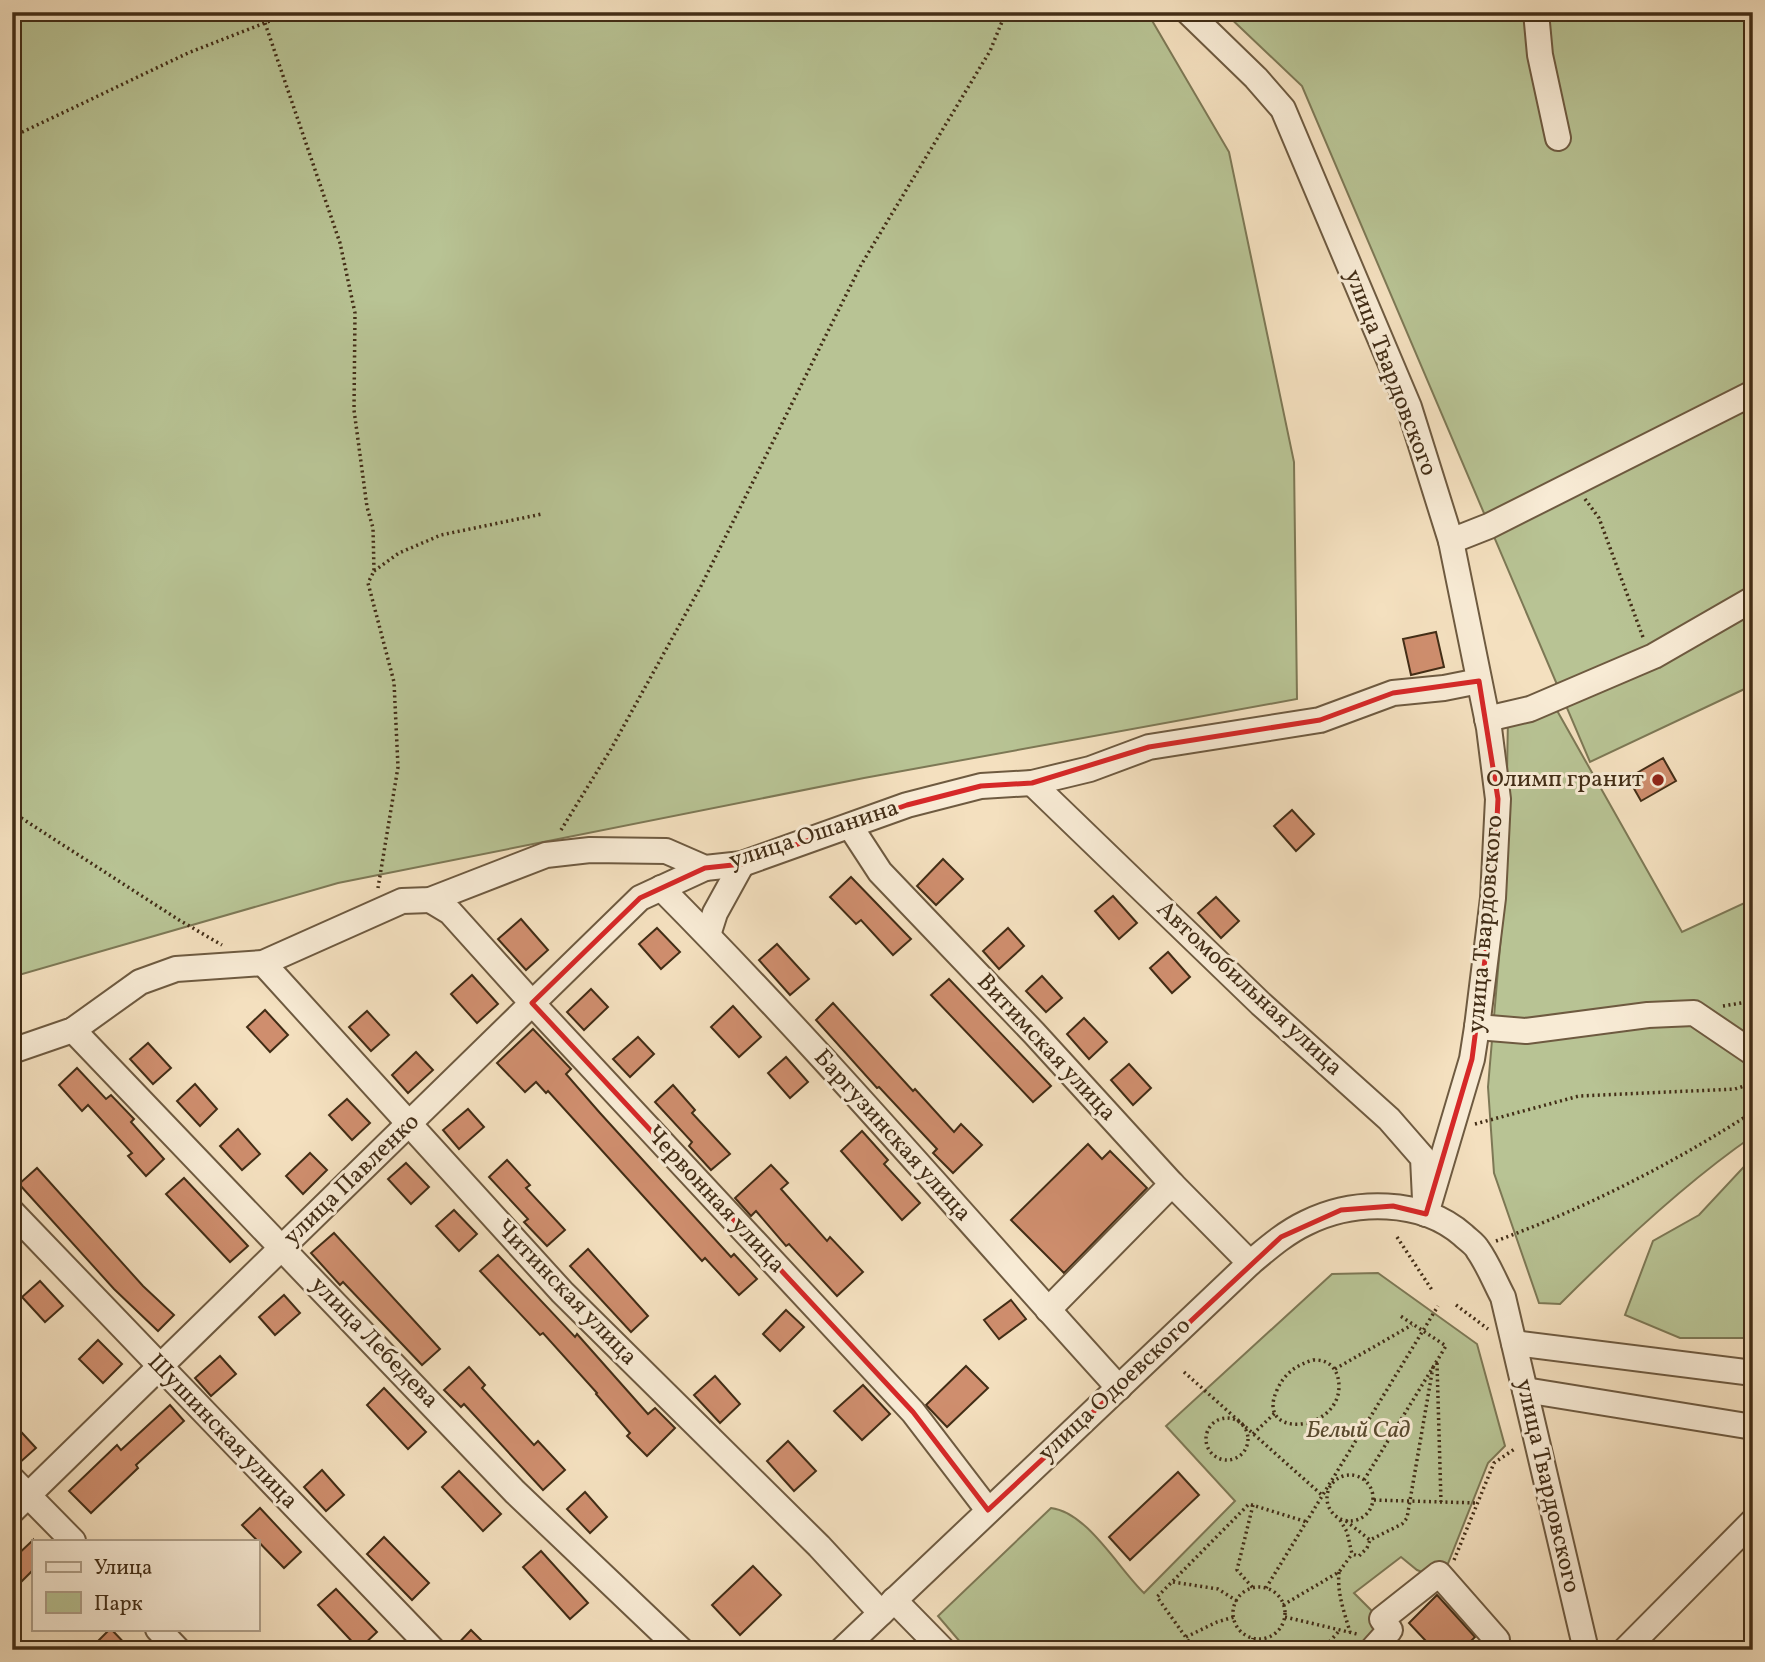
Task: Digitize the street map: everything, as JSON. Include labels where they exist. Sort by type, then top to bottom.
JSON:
[{"type":"street","name":"улица Твардовского","points":[[1188,12],[1256,78],[1283,109],[1409,407],[1451,541],[1487,719],[1498,799],[1493,898],[1472,1059],[1426,1214],[1451,1225],[1478,1248],[1503,1297],[1504,1339],[1525,1390],[1587,1650]]},
{"type":"street","points":[[1536,12],[1539,55],[1558,138]]},
{"type":"street","points":[[1451,541],[1489,526],[1753,393]]},
{"type":"street","points":[[1487,719],[1530,709],[1654,656],[1753,599]]},
{"type":"street","name":"улица Ошанина","points":[[12,1051],[73,1031],[140,982],[176,969],[263,962],[402,901],[430,900],[546,855],[590,850],[666,851],[705,868],[742,863],[907,805],[981,786],[1032,783],[1090,769],[1149,747],[1320,720],[1393,693],[1479,681]]},
{"type":"street","name":"Автомобильная улица","points":[[1032,783],[1261,1004],[1389,1119],[1423,1158],[1426,1214]]},
{"type":"street","name":"Витимская улица","points":[[850,826],[880,872],[1034,1033],[1172,1184],[1250,1263]]},
{"type":"street","points":[[708,935],[715,913],[742,863]]},
{"type":"street","name":"улица Павленко","points":[[18,1495],[161,1368],[640,898],[705,868]]},
{"type":"street","name":"Баргузинская улица","points":[[661,888],[708,935],[909,1154],[1119,1388]]},
{"type":"street","name":"Червонная улица","points":[[430,900],[450,912],[913,1412],[988,1510]]},
{"type":"street","name":"Читинская улица","points":[[263,962],[562,1292],[819,1546],[888,1607],[943,1650]]},
{"type":"street","points":[[1477,1027],[1526,1031],[1648,1015],[1694,1013],[1753,1053]]},
{"type":"street","name":"улица Лебедева","points":[[73,1031],[515,1492],[681,1650]]},
{"type":"street","points":[[1048,1310],[1172,1184]]},
{"type":"street","name":"улица Одоевского","points":[[842,1650],[1250,1263],[1281,1237],[1308,1222],[1341,1210],[1393,1206],[1426,1214]]},
{"type":"street","name":"Шушинская улица","points":[[12,1212],[433,1650]]},
{"type":"street","points":[[1504,1339],[1753,1373]]},
{"type":"street","points":[[1525,1390],[1753,1427]]},
{"type":"street","points":[[18,1495],[72,1540]]},
{"type":"street","points":[[1625,1650],[1753,1521]]},
{"type":"street","points":[[1376,1645],[1390,1630],[1382,1619],[1438,1574],[1497,1640],[1489,1650]]},
{"type":"street","points":[[159,1630],[178,1650]]},
{"type":"path","points":[[12,137],[188,53],[293,12]]},
{"type":"path","points":[[546,855],[611,749],[701,586],[861,265],[990,51],[1006,12]]},
{"type":"path","points":[[265,23],[340,243],[355,313],[354,410],[367,508],[373,528],[374,571]]},
{"type":"path","points":[[1574,483],[1599,518],[1641,635],[1654,656]]},
{"type":"path","points":[[374,913],[398,767],[394,682],[368,583],[374,571],[399,553],[441,535],[542,514]]},
{"type":"path","points":[[12,812],[180,920],[224,945]]},
{"type":"path","points":[[1452,1129],[1579,1096],[1735,1088],[1753,1083]]},
{"type":"path","points":[[1478,1248],[1559,1218],[1702,1144],[1753,1112]]},
{"type":"path","points":[[1397,1237],[1432,1290]]},
{"type":"path","points":[[1456,1305],[1504,1339]]},
{"type":"path","points":[[1266,1588],[1438,1307]]},
{"type":"path","points":[[1364,1480],[1446,1346],[1398,1315]]},
{"type":"path","points":[[1335,1369],[1413,1324]]},
{"type":"path","points":[[1313,1360],[1327,1362],[1335,1369],[1339,1391],[1326,1415],[1306,1424],[1295,1425],[1279,1419],[1275,1413],[1271,1403],[1284,1377],[1292,1370],[1313,1360]]},
{"type":"path","points":[[1437,1361],[1441,1502]]},
{"type":"path","points":[[1352,1554],[1359,1556],[1370,1540],[1402,1524],[1407,1518],[1433,1367]]},
{"type":"path","points":[[1184,1372],[1323,1496]]},
{"type":"path","points":[[1254,1434],[1275,1413]]},
{"type":"path","points":[[1229,1418],[1241,1423],[1248,1436],[1245,1450],[1241,1455],[1228,1460],[1215,1456],[1207,1446],[1206,1438],[1210,1426],[1229,1418]]},
{"type":"path","points":[[1445,1581],[1494,1463],[1519,1446]]},
{"type":"path","points":[[1329,1485],[1349,1475],[1364,1480],[1373,1492],[1373,1500],[1367,1514],[1361,1519],[1339,1519]]},
{"type":"path","points":[[1283,1605],[1339,1572],[1352,1554],[1347,1532],[1329,1508],[1329,1485]]},
{"type":"path","points":[[1373,1500],[1477,1503]]},
{"type":"path","points":[[1195,1650],[1157,1597],[1249,1504],[1307,1522]]},
{"type":"path","points":[[1253,1505],[1237,1570],[1253,1588]]},
{"type":"path","points":[[1346,1521],[1370,1540]]},
{"type":"path","points":[[1347,1532],[1357,1531]]},
{"type":"path","points":[[1339,1572],[1341,1605],[1350,1633]]},
{"type":"path","points":[[1172,1582],[1218,1589],[1237,1601]]},
{"type":"path","points":[[1253,1588],[1266,1588],[1277,1594],[1283,1605],[1282,1625],[1269,1636],[1253,1637],[1239,1628],[1234,1617],[1237,1601],[1245,1591],[1253,1588]]},
{"type":"path","points":[[1186,1637],[1234,1617]]},
{"type":"path","points":[[1284,1617],[1350,1633],[1376,1645]]},
{"type":"path","points":[[1322,1650],[1340,1630]]},
{"type":"path","points":[[1252,1650],[1253,1637]]},
{"type":"highlighted area","points":[[1479,681],[1498,799],[1493,898],[1472,1059],[1426,1214],[1393,1206],[1341,1210],[1281,1237],[988,1510],[913,1412],[532,1003],[640,898],[705,868],[742,864],[907,805],[981,786],[1032,783],[1149,747],[1320,720],[1393,693]]},
{"type":"green space","points":[[12,12],[1147,12],[1229,152],[1294,462],[1297,699],[864,778],[338,883],[12,977]]},
{"type":"green space","points":[[1224,12],[1753,12],[1753,685],[1590,762],[1302,86]]},
{"type":"green space","points":[[1555,707],[1682,932],[1753,899],[1753,1136],[1703,1173],[1653,1216],[1560,1304],[1539,1303],[1494,1173],[1488,1087],[1505,888],[1508,717]]},
{"type":"green space","points":[[1753,1157],[1753,1338],[1680,1338],[1625,1315],[1653,1241],[1699,1215]]},
{"type":"green space","name":"Белый Сад","points":[[1378,1273],[1477,1344],[1505,1446],[1488,1463],[1447,1566],[1430,1575],[1417,1570],[1401,1557],[1354,1593],[1384,1623],[1358,1650],[967,1650],[938,1616],[1051,1508],[1077,1519],[1144,1593],[1235,1501],[1166,1426],[1332,1274]]},
{"type":"building","points":[[1436,632],[1444,667],[1411,675],[1403,639]]},
{"type":"building","points":[[1663,758],[1676,781],[1641,801],[1628,778]]},
{"type":"building","points":[[1292,810],[1314,834],[1296,851],[1274,826]]},
{"type":"building","points":[[943,859],[963,879],[936,905],[917,886]]},
{"type":"building","points":[[851,877],[911,939],[893,955],[861,920],[856,924],[830,897]]},
{"type":"building","points":[[1113,896],[1137,923],[1119,939],[1095,911]]},
{"type":"building","points":[[1216,897],[1239,921],[1221,938],[1198,913]]},
{"type":"building","points":[[521,919],[548,950],[526,970],[498,939]]},
{"type":"building","points":[[657,928],[680,952],[661,969],[639,944]]},
{"type":"building","points":[[1008,928],[1024,946],[999,969],[983,951]]},
{"type":"building","points":[[777,944],[809,979],[790,995],[759,960]]},
{"type":"building","points":[[1168,952],[1190,977],[1172,993],[1150,968]]},
{"type":"building","points":[[472,975],[498,1004],[477,1023],[451,994]]},
{"type":"building","points":[[1042,976],[1062,998],[1046,1012],[1026,991]]},
{"type":"building","points":[[949,979],[1051,1086],[1033,1102],[931,995]]},
{"type":"building","points":[[591,989],[608,1007],[584,1030],[567,1012]]},
{"type":"building","points":[[833,1003],[954,1132],[961,1124],[982,1145],[953,1173],[933,1153],[937,1149],[816,1020]]},
{"type":"building","points":[[733,1006],[761,1037],[739,1057],[711,1027]]},
{"type":"building","points":[[265,1010],[288,1035],[270,1052],[247,1027]]},
{"type":"building","points":[[367,1011],[389,1035],[371,1051],[349,1027]]},
{"type":"building","points":[[1084,1018],[1107,1042],[1089,1059],[1067,1034]]},
{"type":"building","points":[[533,1029],[571,1069],[566,1074],[600,1113],[731,1257],[734,1254],[757,1279],[739,1295],[705,1258],[702,1261],[548,1091],[546,1093],[536,1082],[525,1092],[497,1063]]},
{"type":"building","points":[[638,1037],[654,1054],[630,1077],[613,1059]]},
{"type":"building","points":[[148,1043],[171,1068],[153,1084],[130,1059]]},
{"type":"building","points":[[416,1052],[433,1070],[408,1093],[392,1075]]},
{"type":"building","points":[[786,1057],[808,1082],[790,1098],[768,1073]]},
{"type":"building","points":[[1129,1064],[1151,1088],[1133,1105],[1111,1080]]},
{"type":"building","points":[[77,1068],[106,1099],[111,1095],[134,1119],[131,1122],[164,1159],[146,1176],[128,1156],[132,1153],[88,1105],[82,1111],[59,1085]]},
{"type":"building","points":[[195,1084],[217,1109],[200,1126],[177,1101]]},
{"type":"building","points":[[673,1085],[695,1110],[692,1113],[730,1154],[711,1170],[689,1146],[692,1142],[655,1102]]},
{"type":"building","points":[[347,1099],[370,1123],[352,1140],[329,1115]]},
{"type":"building","points":[[468,1109],[484,1127],[459,1149],[443,1130]]},
{"type":"building","points":[[238,1129],[260,1154],[242,1170],[220,1146]]},
{"type":"building","points":[[862,1131],[888,1160],[884,1164],[920,1203],[902,1220],[841,1151]]},
{"type":"building","points":[[1088,1144],[1102,1159],[1110,1151],[1147,1188],[1064,1273],[1011,1220]]},
{"type":"building","points":[[310,1153],[327,1170],[303,1194],[286,1176]]},
{"type":"building","points":[[507,1160],[530,1185],[526,1188],[565,1230],[547,1246],[524,1222],[528,1219],[489,1177]]},
{"type":"building","points":[[406,1163],[429,1187],[411,1204],[388,1179]]},
{"type":"building","points":[[771,1165],[788,1183],[781,1189],[827,1241],[830,1237],[863,1272],[837,1296],[789,1244],[786,1246],[756,1211],[751,1216],[735,1198]]},
{"type":"building","points":[[37,1168],[143,1286],[174,1315],[158,1331],[114,1289],[19,1184]]},
{"type":"building","points":[[184,1178],[248,1246],[230,1262],[166,1194]]},
{"type":"building","points":[[454,1210],[477,1234],[459,1251],[436,1226]]},
{"type":"building","points":[[334,1233],[440,1349],[422,1365],[343,1282],[340,1285],[311,1253]]},
{"type":"building","points":[[588,1249],[648,1316],[631,1332],[570,1266]]},
{"type":"building","points":[[498,1255],[575,1337],[577,1334],[648,1414],[655,1408],[675,1428],[647,1456],[627,1436],[630,1433],[597,1393],[543,1333],[540,1335],[480,1271]]},
{"type":"building","points":[[40,1281],[63,1306],[45,1322],[22,1297]]},
{"type":"building","points":[[284,1295],[300,1313],[275,1335],[259,1317]]},
{"type":"building","points":[[1011,1300],[1026,1319],[999,1339],[984,1320]]},
{"type":"building","points":[[786,1310],[804,1327],[780,1351],[763,1334]]},
{"type":"building","points":[[98,1340],[122,1364],[103,1383],[79,1359]]},
{"type":"building","points":[[220,1356],[236,1374],[211,1396],[195,1378]]},
{"type":"building","points":[[966,1366],[988,1388],[947,1427],[926,1405]]},
{"type":"building","points":[[469,1367],[485,1385],[482,1388],[534,1445],[538,1441],[565,1470],[543,1490],[464,1404],[461,1407],[444,1390]]},
{"type":"building","points":[[715,1376],[740,1404],[720,1423],[694,1395]]},
{"type":"building","points":[[863,1385],[890,1414],[862,1440],[834,1411]]},
{"type":"building","points":[[384,1388],[426,1432],[408,1449],[367,1405]]},
{"type":"building","points":[[170,1405],[184,1421],[136,1465],[138,1468],[91,1513],[69,1491],[117,1445],[121,1450]]},
{"type":"building","points":[[12,1422],[36,1448],[17,1465],[12,1465]]},
{"type":"building","points":[[788,1441],[816,1471],[794,1491],[767,1461]]},
{"type":"building","points":[[322,1470],[344,1495],[326,1511],[304,1487]]},
{"type":"building","points":[[459,1471],[501,1514],[483,1531],[442,1487]]},
{"type":"building","points":[[1178,1472],[1199,1495],[1130,1560],[1109,1537]]},
{"type":"building","points":[[585,1492],[607,1517],[590,1533],[567,1509]]},
{"type":"building","points":[[260,1508],[301,1552],[284,1568],[242,1525]]},
{"type":"building","points":[[384,1537],[429,1583],[412,1600],[367,1554]]},
{"type":"building","points":[[32,1541],[32,1571],[12,1591],[12,1560]]},
{"type":"building","points":[[541,1551],[588,1603],[570,1619],[523,1567]]},
{"type":"building","points":[[753,1566],[781,1595],[740,1635],[712,1605]]},
{"type":"building","points":[[336,1589],[377,1632],[359,1649],[318,1605]]},
{"type":"building","points":[[1437,1595],[1475,1637],[1462,1650],[1415,1650],[1425,1640],[1409,1623]]},
{"type":"building","points":[[112,1630],[131,1650],[89,1650]]},
{"type":"building","points":[[471,1630],[491,1650],[452,1650]]},
{"type":"place","name":"Олимп гранит","points":[[1658,780]]}]
